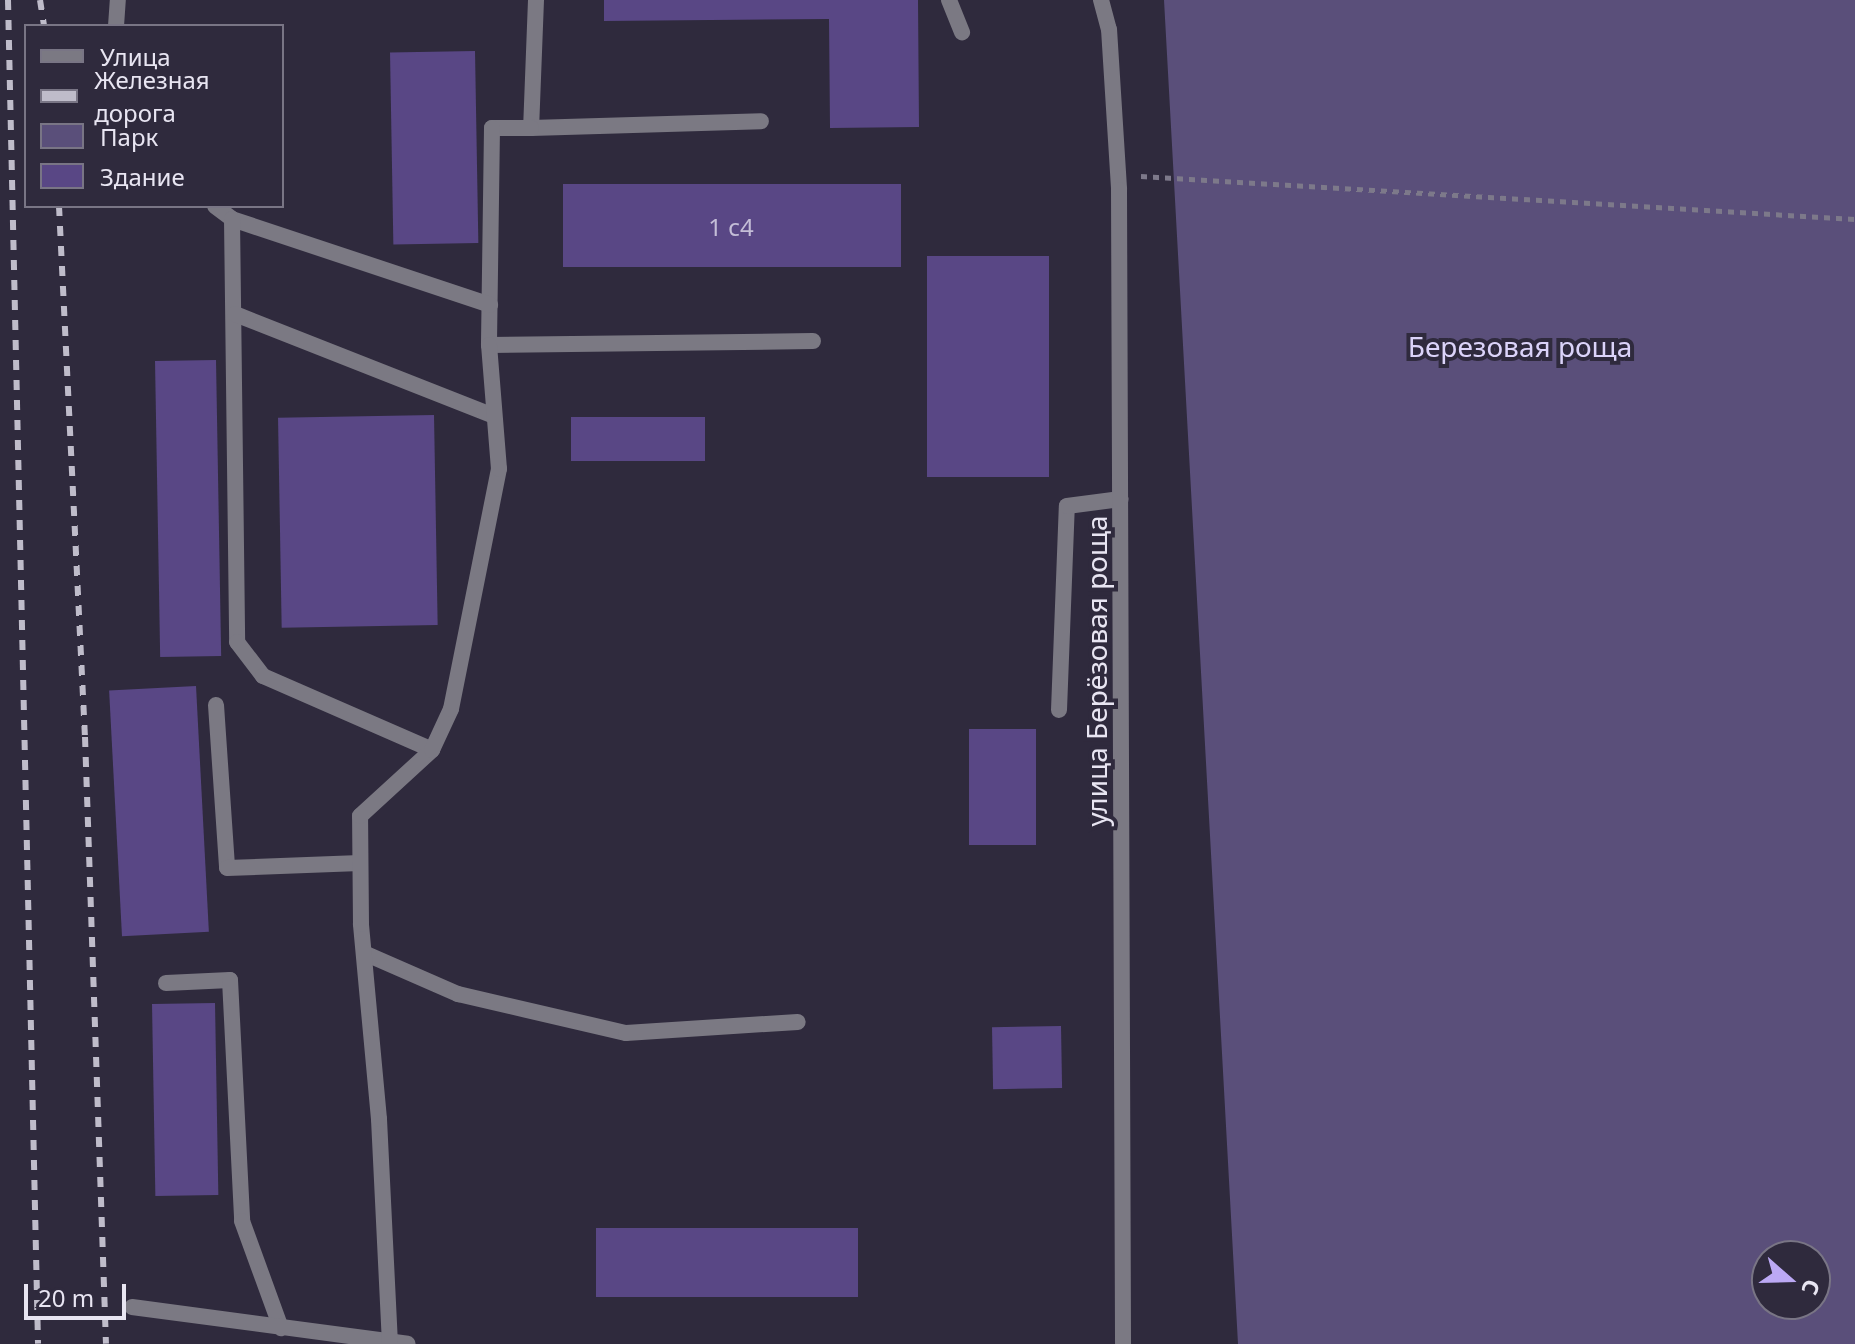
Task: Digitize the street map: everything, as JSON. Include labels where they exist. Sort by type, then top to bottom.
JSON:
[{"type":"street","points":[[116,24],[118,0]]},
{"type":"street","points":[[531,128],[536,0]]},
{"type":"street","points":[[949,0],[962,33]]},
{"type":"street","name":"улица Берёзовая роща","points":[[1101,0],[1109,29],[1118,175],[1123,1344]]},
{"type":"street","points":[[390,1342],[364,953],[360,816],[432,750],[451,709],[499,469],[489,345],[492,128],[761,121]]},
{"type":"street","points":[[218,208],[232,219],[490,305]]},
{"type":"street","points":[[232,219],[237,642],[263,676],[432,750]]},
{"type":"street","points":[[235,314],[494,416]]},
{"type":"street","points":[[489,345],[813,341]]},
{"type":"street","points":[[1059,710],[1067,506],[1121,499]]},
{"type":"street","points":[[216,705],[227,868],[360,863]]},
{"type":"street","points":[[364,953],[458,994],[626,1033],[798,1022]]},
{"type":"street","points":[[166,983],[230,980],[242,1221],[281,1328]]},
{"type":"street","points":[[132,1307],[408,1344]]},
{"type":"path","points":[[1118,175],[1855,219]]},
{"type":"green space","name":"Березовая роща","points":[[1164,0],[1855,0],[1855,1344],[1238,1344]]},
{"type":"building","points":[[604,0],[918,0],[919,127],[830,128],[829,19],[604,21]]},
{"type":"building","points":[[475,51],[478,243],[393,244],[390,52]]},
{"type":"building","points":[[563,184],[901,184],[901,267],[563,267]]},
{"type":"building","points":[[927,256],[1049,256],[1049,477],[927,477]]},
{"type":"building","points":[[216,360],[221,656],[160,657],[155,361]]},
{"type":"building","points":[[434,415],[438,625],[282,628],[278,418]]},
{"type":"building","points":[[571,417],[705,417],[705,461],[571,461]]},
{"type":"building","points":[[196,686],[209,932],[122,936],[109,691]]},
{"type":"building","points":[[969,729],[1036,729],[1036,845],[969,845]]},
{"type":"building","points":[[215,1003],[218,1195],[155,1196],[152,1004]]},
{"type":"building","points":[[1061,1026],[1062,1088],[993,1089],[992,1027]]},
{"type":"building","points":[[596,1228],[858,1228],[858,1297],[596,1297]]},
{"type":"railway","points":[[8,0],[38,1344]]},
{"type":"railway","points":[[40,0],[44,24]]},
{"type":"railway","points":[[59,208],[85,737],[106,1344]]}]
